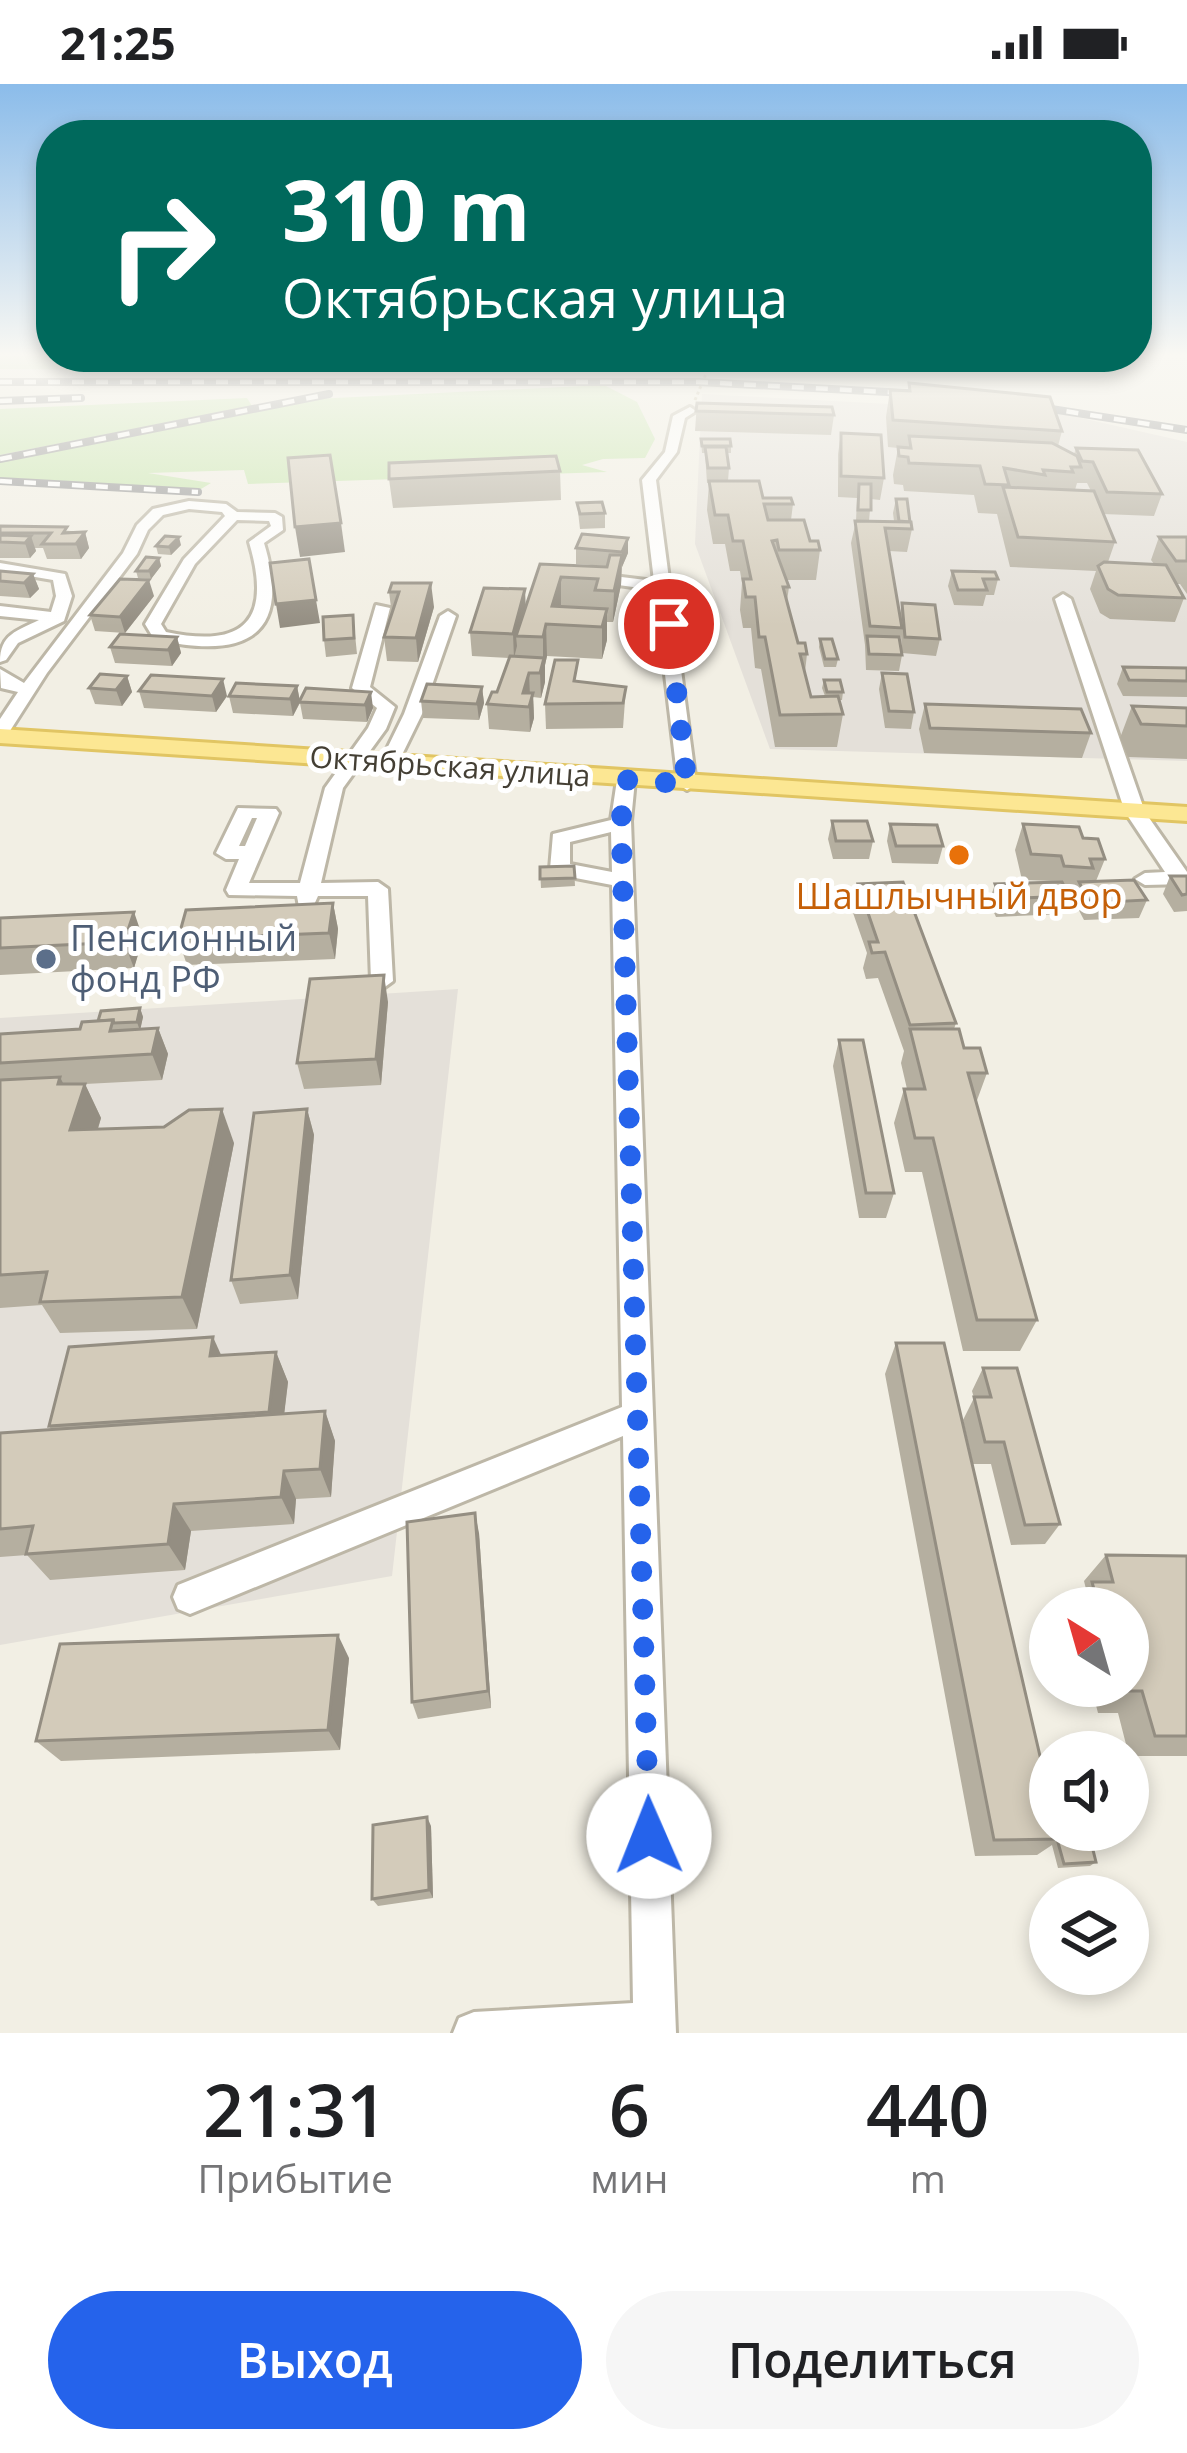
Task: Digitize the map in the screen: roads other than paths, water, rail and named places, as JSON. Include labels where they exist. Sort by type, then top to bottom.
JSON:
[{"type":"main road","name":"Октябрьская улица","points":[[0,734],[626,780],[1187,814]]},
{"type":"street","points":[[673,444],[649,480],[687,784]]},
{"type":"street","points":[[0,734],[158,512],[189,505],[226,508],[233,516]]},
{"type":"street","points":[[204,546],[256,542],[278,527],[275,517],[233,516],[204,546],[189,562],[153,624],[160,636],[179,641],[233,639],[254,631],[267,602],[256,542]]},
{"type":"street","points":[[125,560],[147,560]]},
{"type":"street","points":[[168,561],[189,562]]},
{"type":"street","points":[[0,566],[60,577],[64,596],[57,618],[11,640],[0,657]]},
{"type":"street","points":[[580,576],[664,587]]},
{"type":"street","points":[[1063,598],[1135,812],[1183,878]]},
{"type":"street","points":[[303,914],[334,788],[377,729],[386,707],[361,688],[382,608]]},
{"type":"street","points":[[0,611],[78,621]]},
{"type":"street","points":[[388,763],[413,714],[448,616]]},
{"type":"street","points":[[0,674],[7,684],[28,690]]},
{"type":"street","points":[[474,2033],[654,2028],[621,824],[626,780]]},
{"type":"street","points":[[621,824],[560,838],[560,869],[623,880]]},
{"type":"street","points":[[253,852],[236,890],[378,889],[382,982]]},
{"type":"street","points":[[1145,878],[1183,878]]},
{"type":"street","points":[[190,1598],[638,1415]]},
{"type":"railway","points":[[0,459],[76,444]]},
{"type":"railway","points":[[0,481],[198,492]]},
{"type":"place","name":"Шашлычный двор","points":[[959,855]]},
{"type":"place","name":"Пенсионный фонд РФ","points":[[46,959]]}]
